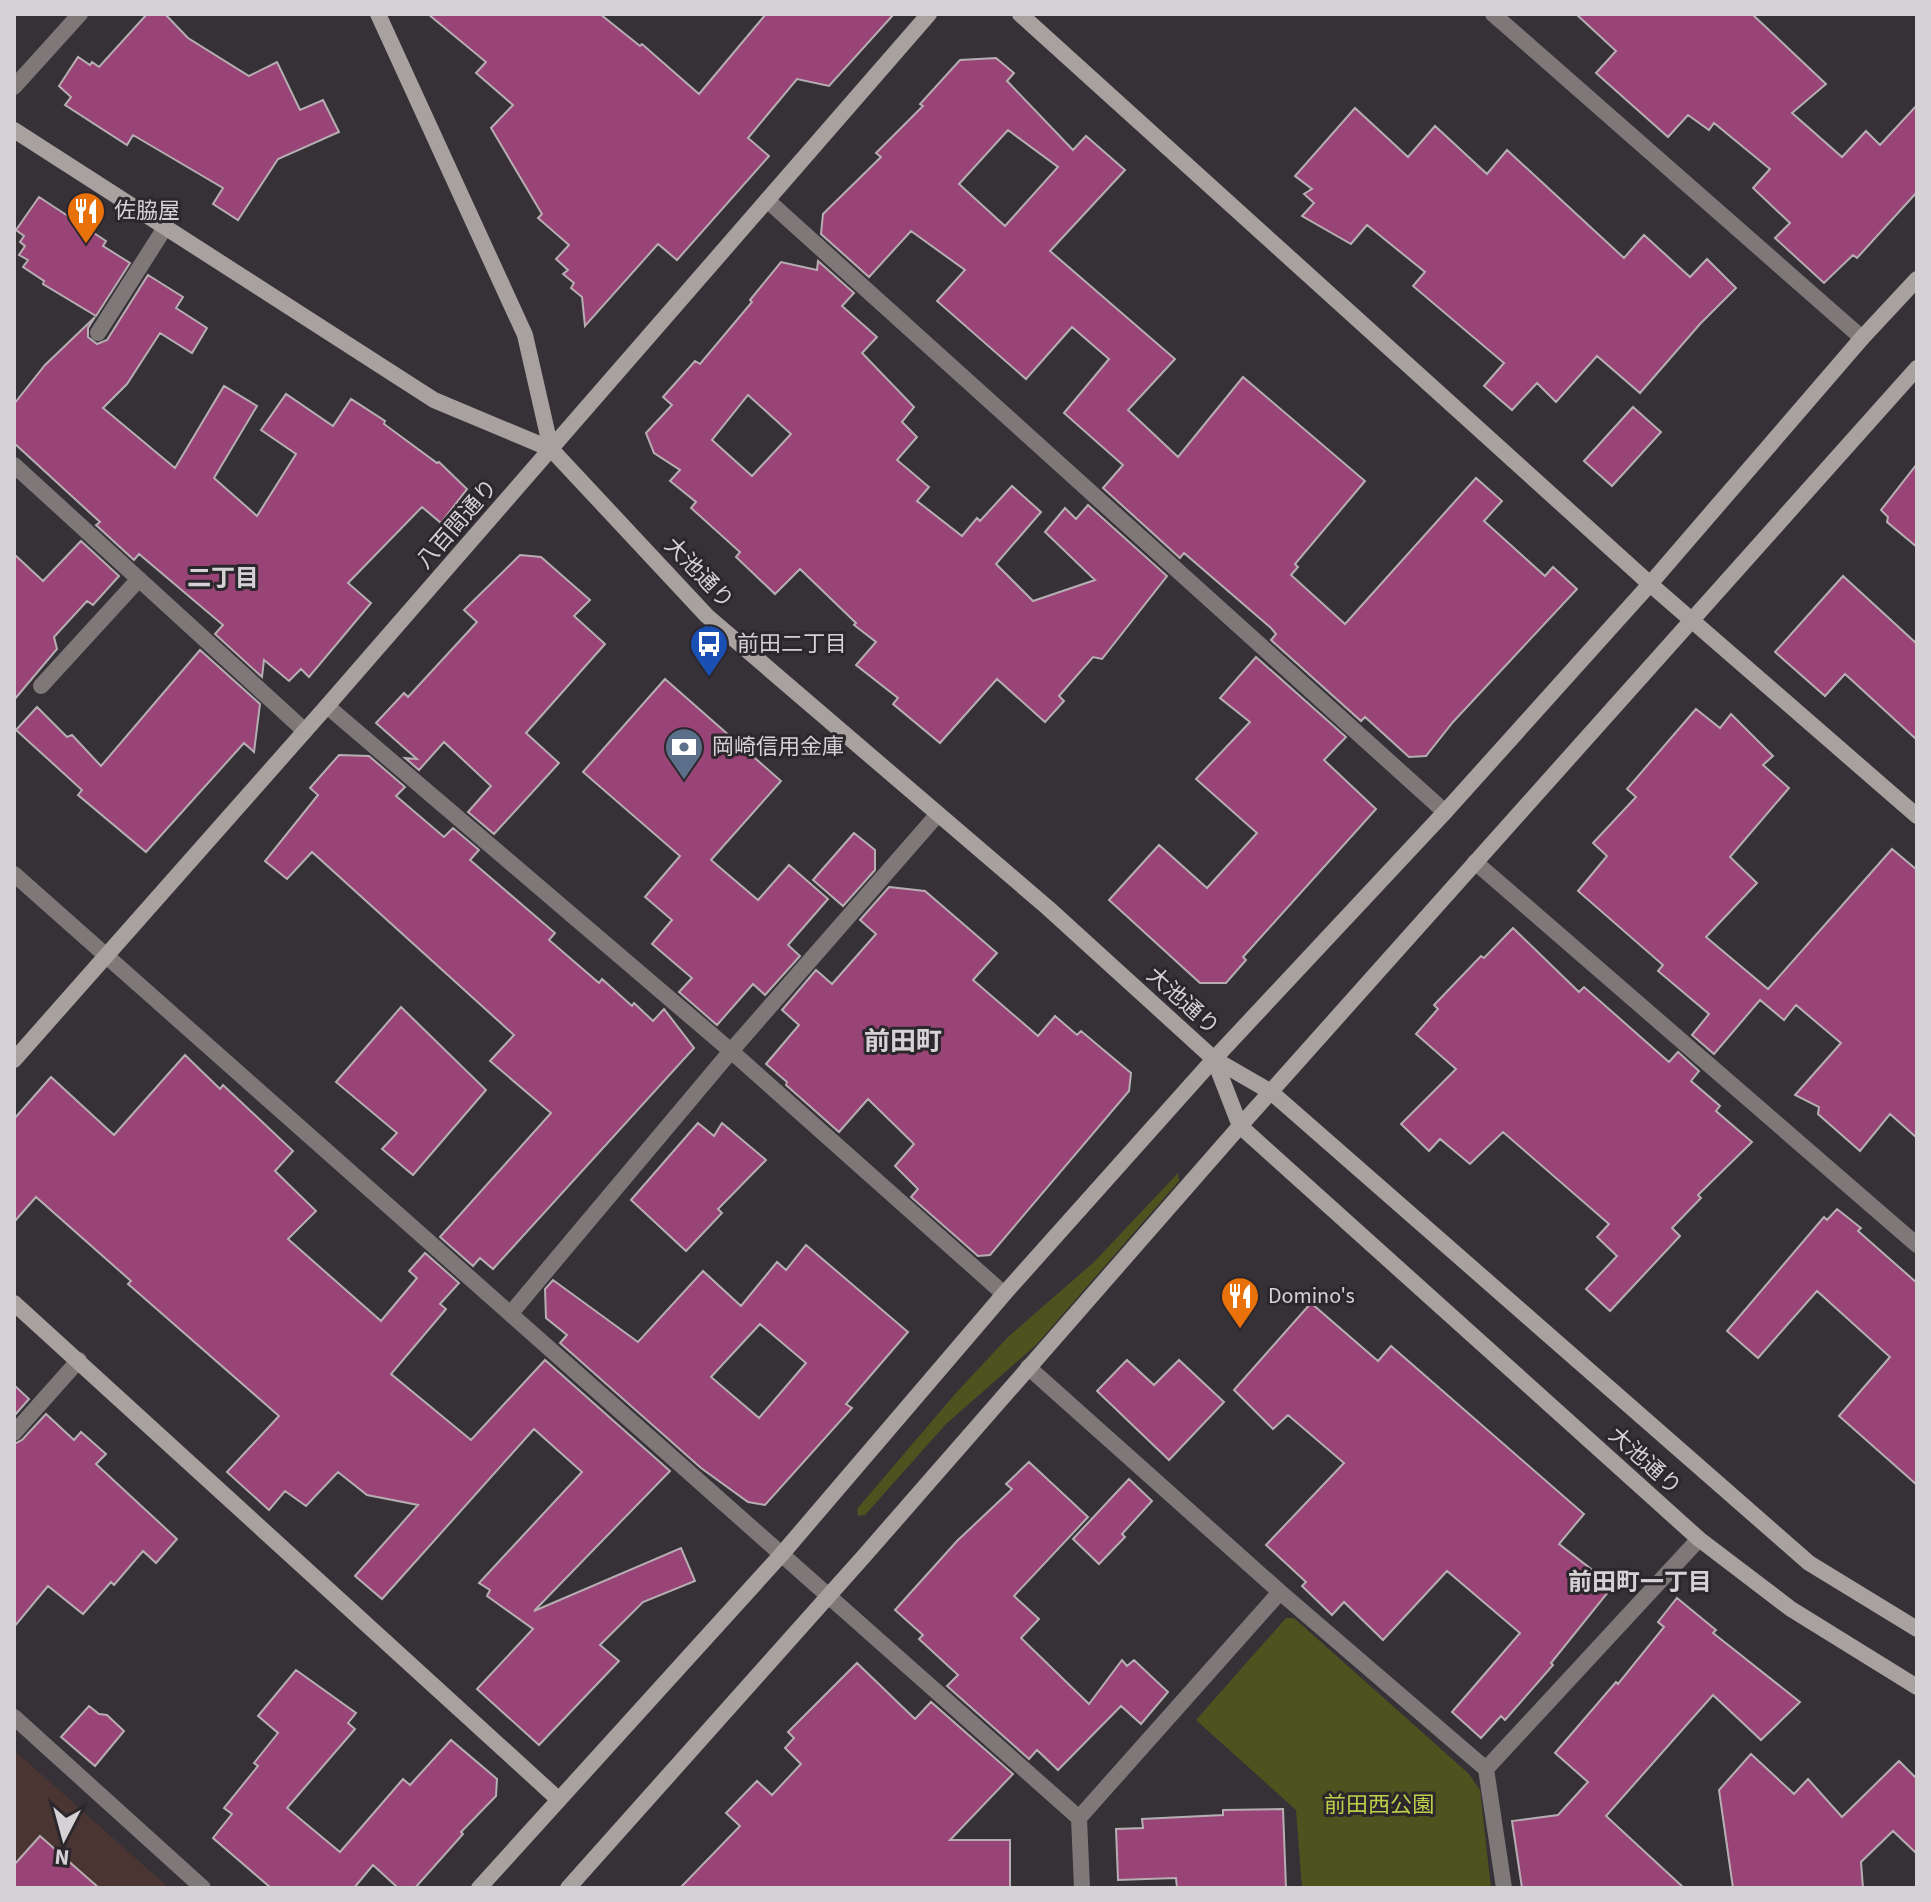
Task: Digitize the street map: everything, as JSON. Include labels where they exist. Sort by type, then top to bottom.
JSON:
[{"type":"street","points":[[14,87],[80,14]]},
{"type":"street","points":[[378,14],[525,335],[551,449]]},
{"type":"street","name":"八百間通り","points":[[14,1060],[327,706],[929,14]]},
{"type":"street","points":[[1020,14],[1650,584],[1917,816]]},
{"type":"street","points":[[1493,14],[1862,338]]},
{"type":"street","points":[[14,130],[434,400],[551,449]]},
{"type":"street","points":[[767,200],[1445,812]]},
{"type":"street","points":[[98,333],[166,226]]},
{"type":"street","points":[[479,1888],[781,1555],[1004,1294],[1214,1059],[1445,812],[1917,279]]},
{"type":"street","points":[[568,1888],[1475,862],[1914,378]]},
{"type":"street","name":"大池通り","points":[[551,449],[707,616],[1048,908],[1214,1059],[1271,1092],[1809,1563],[1917,1629]]},
{"type":"street","points":[[14,465],[305,731]]},
{"type":"street","points":[[41,686],[139,579]]},
{"type":"street","points":[[327,706],[731,1051],[1004,1294]]},
{"type":"street","points":[[511,1313],[731,1051],[938,814]]},
{"type":"street","points":[[1475,862],[1917,1245]]},
{"type":"street","points":[[14,874],[1079,1818]]},
{"type":"street","name":"大池通り","points":[[1214,1059],[1240,1126],[1699,1539],[1791,1609],[1917,1687]]},
{"type":"street","points":[[14,1303],[558,1799]]},
{"type":"street","points":[[14,1433],[79,1360]]},
{"type":"street","points":[[1028,1367],[1280,1592],[1486,1769],[1504,1888]]},
{"type":"street","points":[[1486,1769],[1699,1539]]},
{"type":"street","points":[[1082,1888],[1079,1818],[1280,1592]]},
{"type":"street","points":[[14,1717],[203,1888]]},
{"type":"shaded area","points":[[14,1750],[169,1888],[14,1888]]},
{"type":"green space","points":[[1178,1173],[1179,1181],[1036,1345],[946,1424],[865,1515],[858,1516],[857,1509],[1008,1337],[1094,1262]]},
{"type":"green space","name":"前田西公園","points":[[1286,1618],[1294,1618],[1469,1774],[1480,1790],[1491,1888],[1302,1888],[1296,1810],[1196,1720]]},
{"type":"building","points":[[147,14],[165,14],[188,38],[249,76],[277,62],[300,110],[323,100],[339,132],[278,159],[238,220],[213,204],[223,188],[133,135],[127,145],[65,105],[71,97],[59,86],[78,57],[99,67]]},
{"type":"building","points":[[428,14],[600,14],[640,46],[642,44],[699,94],[766,14],[894,14],[829,86],[797,79],[748,138],[769,156],[677,260],[658,244],[585,326],[582,297],[571,288],[574,283],[563,274],[568,270],[556,259],[569,245],[538,218],[542,214],[491,128],[513,105],[476,73],[486,62]]},
{"type":"building","points":[[1576,14],[1752,14],[1826,84],[1792,113],[1842,157],[1866,131],[1880,145],[1917,105],[1917,192],[1857,258],[1853,255],[1824,283],[1775,238],[1790,223],[1753,188],[1770,169],[1714,123],[1709,130],[1688,115],[1668,137],[1596,73],[1616,51]]},
{"type":"building","points":[[996,58],[1014,73],[1007,81],[1073,150],[1086,136],[1125,170],[1050,251],[1175,359],[1128,410],[1178,457],[1243,377],[1365,481],[1295,564],[1298,567],[1291,575],[1345,624],[1476,478],[1502,501],[1484,521],[1545,576],[1553,567],[1577,589],[1453,722],[1426,756],[1409,757],[1365,717],[1361,721],[1271,640],[1276,634],[1271,628],[1184,553],[1180,558],[1103,488],[1123,465],[1064,413],[1109,359],[1072,327],[1026,379],[937,301],[965,270],[911,231],[869,277],[821,234],[823,214],[881,157],[876,153],[923,106],[920,104],[960,60]],"holes":[[[1008,130],[1058,167],[1005,226],[959,184]]]},
{"type":"building","points":[[1355,108],[1408,157],[1435,126],[1487,174],[1507,150],[1624,258],[1644,235],[1690,277],[1707,259],[1736,288],[1640,393],[1597,356],[1556,402],[1537,383],[1512,410],[1484,386],[1504,363],[1413,286],[1425,272],[1367,225],[1351,244],[1302,216],[1314,203],[1304,194],[1312,189],[1295,176]]},
{"type":"building","points":[[39,197],[106,241],[103,246],[130,263],[96,316],[43,284],[44,281],[23,267],[28,260],[19,255],[25,246],[20,242],[24,236],[16,230]]},
{"type":"building","points":[[818,261],[854,293],[842,306],[877,337],[862,353],[914,407],[902,422],[917,437],[897,460],[929,487],[917,501],[962,536],[1012,486],[1041,512],[996,564],[1033,601],[1095,580],[1045,532],[1065,508],[1076,519],[1088,505],[1167,576],[1102,659],[1093,657],[1059,696],[1064,701],[1045,722],[997,679],[940,743],[893,704],[898,698],[856,665],[876,642],[854,625],[856,623],[800,569],[775,594],[736,557],[740,552],[691,508],[696,502],[670,481],[680,470],[654,453],[646,433],[672,405],[663,397],[695,361],[700,364],[781,262],[817,270]],"holes":[[[748,395],[791,434],[752,476],[712,440]]]},
{"type":"building","points":[[148,275],[183,297],[176,308],[207,328],[192,353],[160,333],[127,384],[103,408],[175,468],[224,386],[257,406],[214,478],[257,516],[296,454],[261,430],[286,394],[333,426],[351,399],[439,462],[467,489],[441,523],[422,507],[348,583],[371,603],[309,677],[301,669],[289,681],[264,660],[262,677],[215,634],[223,625],[139,554],[134,560],[96,525],[100,522],[14,443],[14,404],[45,365],[95,317],[88,328],[88,337],[97,344],[107,340]]},
{"type":"building","points":[[1633,407],[1661,432],[1612,486],[1584,461]]},
{"type":"building","points":[[1917,464],[1917,547],[1887,522],[1888,517],[1881,510]]},
{"type":"building","points":[[81,541],[119,576],[93,605],[87,601],[54,637],[57,649],[14,700],[14,554],[43,581]]},
{"type":"building","points":[[520,555],[541,557],[590,600],[574,616],[605,644],[526,733],[559,763],[494,834],[468,812],[491,786],[444,742],[419,770],[405,758],[417,759],[376,723],[404,693],[408,697],[477,622],[464,610]]},
{"type":"building","points":[[1843,576],[1917,644],[1917,740],[1845,674],[1825,696],[1775,652]]},
{"type":"building","points":[[200,650],[260,704],[254,752],[244,743],[146,852],[78,795],[82,790],[16,730],[37,707],[67,737],[72,735],[101,766]]},
{"type":"building","points":[[1256,657],[1346,737],[1324,760],[1376,809],[1243,957],[1246,960],[1226,983],[1200,983],[1109,900],[1159,845],[1207,888],[1257,833],[1196,779],[1250,722],[1220,698]]},
{"type":"building","points":[[665,679],[781,781],[711,860],[758,900],[789,865],[828,899],[788,945],[800,956],[765,995],[753,984],[717,1025],[679,992],[692,978],[652,944],[672,920],[645,897],[680,856],[583,772]]},
{"type":"building","points":[[1696,709],[1720,728],[1731,714],[1773,756],[1763,765],[1789,788],[1730,857],[1757,883],[1706,937],[1768,989],[1892,849],[1917,870],[1917,1138],[1890,1114],[1860,1151],[1818,1114],[1819,1107],[1795,1095],[1841,1043],[1796,1005],[1784,1020],[1760,1000],[1714,1054],[1692,1035],[1709,1014],[1658,971],[1663,965],[1578,891],[1607,856],[1593,843],[1636,797],[1627,789]]},
{"type":"building","points":[[339,755],[369,756],[405,787],[396,796],[444,837],[453,828],[479,850],[470,860],[555,933],[549,940],[599,983],[602,979],[653,1021],[664,1009],[694,1048],[493,1269],[480,1258],[473,1266],[440,1237],[551,1113],[490,1061],[514,1035],[312,852],[287,879],[265,861],[318,795],[310,788]]},
{"type":"building","points":[[854,833],[875,850],[875,870],[843,906],[813,880]]},
{"type":"building","points":[[889,887],[925,891],[997,953],[973,980],[1038,1036],[1055,1016],[1077,1035],[1081,1031],[1131,1073],[1129,1091],[990,1255],[978,1256],[911,1197],[918,1189],[895,1166],[914,1144],[868,1099],[839,1132],[766,1064],[799,1025],[782,1010],[816,970],[832,984],[876,934],[860,920]]},
{"type":"building","points":[[1513,928],[1579,992],[1584,987],[1669,1062],[1678,1052],[1699,1071],[1691,1081],[1720,1106],[1716,1111],[1752,1142],[1698,1195],[1701,1198],[1672,1228],[1680,1236],[1610,1311],[1586,1289],[1617,1256],[1597,1237],[1609,1224],[1503,1132],[1470,1164],[1440,1139],[1429,1151],[1401,1124],[1456,1069],[1416,1034],[1438,1009],[1434,1005]]},
{"type":"building","points":[[401,1007],[486,1090],[413,1175],[382,1149],[397,1133],[336,1082]]},
{"type":"building","points":[[185,1055],[220,1089],[223,1085],[293,1151],[275,1171],[316,1211],[288,1239],[381,1321],[417,1278],[409,1271],[425,1253],[459,1283],[440,1304],[446,1309],[391,1374],[471,1440],[545,1360],[670,1471],[534,1611],[681,1548],[695,1581],[643,1602],[600,1645],[619,1661],[539,1745],[477,1689],[533,1629],[487,1596],[490,1590],[479,1583],[582,1472],[534,1429],[382,1599],[355,1576],[418,1505],[367,1495],[338,1472],[306,1506],[285,1491],[269,1510],[227,1472],[279,1416],[128,1284],[131,1281],[36,1197],[14,1222],[14,1119],[51,1077],[114,1135]]},
{"type":"building","points":[[698,1123],[714,1136],[722,1123],[766,1160],[718,1209],[722,1213],[686,1251],[631,1200]]},
{"type":"building","points":[[1837,1209],[1917,1283],[1917,1485],[1839,1416],[1890,1357],[1817,1291],[1758,1358],[1727,1331],[1824,1217],[1827,1220]]},
{"type":"building","points":[[806,1245],[908,1332],[846,1404],[852,1408],[765,1505],[748,1502],[701,1468],[560,1343],[567,1335],[546,1318],[545,1289],[553,1280],[638,1342],[703,1271],[741,1306],[777,1262],[786,1270]],"holes":[[[760,1324],[806,1363],[759,1418],[711,1377]]]},
{"type":"building","points":[[1311,1303],[1378,1361],[1391,1346],[1584,1514],[1559,1544],[1613,1586],[1551,1663],[1553,1665],[1505,1720],[1501,1716],[1481,1738],[1452,1712],[1520,1633],[1447,1571],[1383,1640],[1344,1602],[1332,1615],[1302,1586],[1306,1582],[1266,1545],[1344,1463],[1288,1415],[1273,1429],[1234,1390]]},
{"type":"building","points":[[1127,1360],[1154,1385],[1179,1360],[1224,1402],[1169,1460],[1097,1391]]},
{"type":"building","points":[[14,1385],[29,1399],[14,1416]]},
{"type":"building","points":[[46,1414],[74,1440],[81,1432],[106,1454],[96,1464],[177,1539],[156,1563],[143,1551],[114,1585],[111,1582],[83,1614],[48,1586],[14,1627],[14,1444],[22,1440]]},
{"type":"building","points":[[1029,1462],[1088,1517],[1014,1596],[1039,1619],[1021,1638],[1089,1704],[1122,1660],[1127,1666],[1134,1660],[1168,1692],[1141,1724],[1121,1706],[1058,1770],[1037,1750],[1029,1759],[947,1686],[958,1675],[919,1639],[923,1635],[895,1610],[957,1541],[1012,1489],[1006,1484]]},
{"type":"building","points":[[1129,1479],[1152,1501],[1122,1534],[1125,1537],[1099,1564],[1073,1539]]},
{"type":"building","points":[[1677,1598],[1716,1630],[1713,1633],[1800,1702],[1761,1740],[1713,1695],[1606,1816],[1684,1888],[1522,1888],[1512,1821],[1558,1815],[1588,1782],[1555,1753],[1616,1682],[1618,1684],[1664,1627],[1658,1622]]},
{"type":"building","points":[[857,1663],[915,1719],[931,1702],[1013,1774],[950,1840],[1010,1840],[1010,1888],[680,1888],[740,1826],[726,1813],[757,1781],[772,1795],[801,1764],[785,1748],[794,1738],[788,1732]]},
{"type":"building","points":[[296,1670],[356,1713],[348,1723],[355,1729],[287,1808],[340,1852],[403,1779],[410,1785],[451,1740],[497,1779],[496,1796],[461,1832],[463,1834],[415,1888],[398,1888],[373,1865],[354,1888],[271,1888],[213,1838],[232,1814],[224,1808],[258,1766],[254,1763],[278,1733],[258,1716]]},
{"type":"building","points":[[89,1706],[99,1714],[107,1715],[124,1731],[95,1766],[61,1737]]},
{"type":"building","points":[[1751,1754],[1794,1794],[1808,1779],[1842,1817],[1899,1761],[1917,1779],[1917,1854],[1893,1831],[1861,1862],[1863,1888],[1733,1888],[1719,1790]]},
{"type":"building","points":[[1283,1809],[1286,1888],[1177,1888],[1176,1878],[1118,1880],[1116,1829],[1143,1828],[1142,1819],[1223,1815],[1223,1810]]},
{"type":"building","points":[[40,1836],[99,1888],[14,1888],[14,1865]]},
{"type":"place","name":"佐脇屋","points":[[86,245]]},
{"type":"place","name":"前田二丁目","points":[[709,678]]},
{"type":"place","name":"岡崎信用金庫","points":[[684,781]]},
{"type":"place","name":"Domino's","points":[[1240,1330]]},
{"type":"district","name":"二丁目","points":[[223,578]]},
{"type":"district","name":"前田町","points":[[903,1041]]},
{"type":"district","name":"前田町一丁目","points":[[1640,1582]]}]
